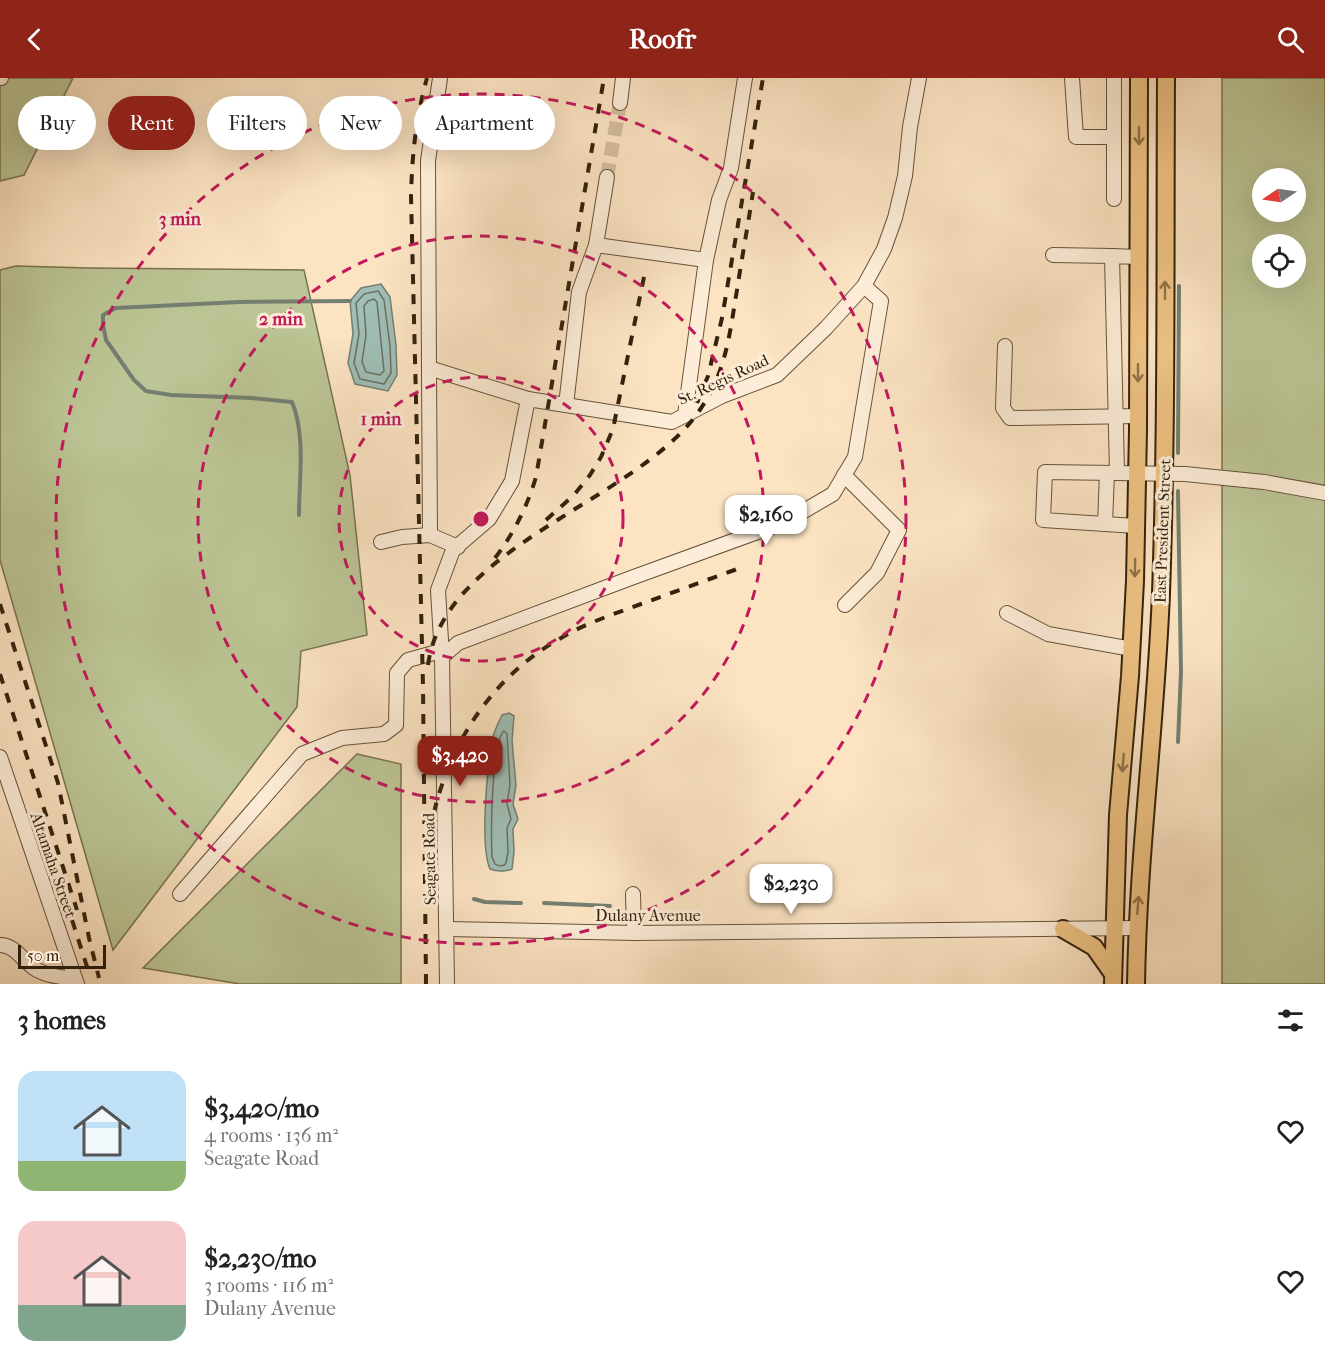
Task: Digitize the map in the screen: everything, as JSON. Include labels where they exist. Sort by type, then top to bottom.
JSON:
[{"type":"main road","name":"East President Street","points":[[1113,979],[1118,815],[1132,649],[1136,526],[1139,78]]},
{"type":"main road","name":"East President Street","points":[[1136,984],[1137,928],[1161,595],[1164,475],[1166,78]]},
{"type":"main road","points":[[1132,649],[1142,656],[1149,672],[1150,750]]},
{"type":"main road","points":[[1063,929],[1094,947],[1113,979]]},
{"type":"street","points":[[430,535],[428,162],[440,78]]},
{"type":"street","points":[[620,103],[623,78]]},
{"type":"street","points":[[685,415],[706,260],[719,200],[730,168],[745,78]]},
{"type":"street","name":"St. Regis Road","points":[[429,368],[528,399],[672,422],[722,396],[777,375],[826,328],[864,286],[884,249],[895,218],[905,176],[910,127],[919,78]]},
{"type":"street","points":[[1072,78],[1076,137],[1113,136]]},
{"type":"street","points":[[1114,78],[1114,199]]},
{"type":"street","points":[[1114,98],[1139,98]]},
{"type":"street","points":[[566,405],[579,292],[596,245],[607,177]]},
{"type":"street","points":[[596,245],[706,260]]},
{"type":"street","points":[[1053,255],[1138,257]]},
{"type":"street","points":[[1105,524],[1116,417],[1112,256]]},
{"type":"street","points":[[180,894],[302,754],[342,738],[384,734],[396,725],[397,673],[408,660],[442,654],[458,643],[785,522],[833,494],[855,457],[881,301],[864,286]]},
{"type":"street","points":[[1113,334],[1138,334]]},
{"type":"street","points":[[1005,346],[1003,408],[1010,418],[1138,416]]},
{"type":"street","points":[[381,542],[402,537],[430,535],[458,546],[489,519],[512,481],[528,399]]},
{"type":"street","points":[[1136,526],[1043,520],[1045,472],[1185,474],[1228,478],[1325,493]]},
{"type":"street","points":[[844,475],[899,530],[877,573],[845,605]]},
{"type":"street","name":"Seagate Road","points":[[447,984],[442,654],[438,590],[453,550],[458,546]]},
{"type":"street","points":[[1007,613],[1048,634],[1132,649]]},
{"type":"street","name":"Altamaha Street","points":[[0,757],[76,981]]},
{"type":"street","points":[[633,894],[634,933]]},
{"type":"street","name":"Dulany Avenue","points":[[447,929],[634,933],[1137,928]]},
{"type":"street","points":[[0,945],[11,947],[35,969],[76,981]]},
{"type":"green space","points":[[0,78],[73,78],[64,96],[18,96],[18,150],[37,150],[24,175],[0,181]]},
{"type":"green space","points":[[1222,78],[1325,78],[1325,984],[1222,984]]},
{"type":"green space","points":[[16,266],[304,270],[350,475],[367,635],[301,651],[297,707],[113,950],[0,560],[0,270]]},
{"type":"green space","points":[[357,754],[401,764],[401,984],[240,984],[143,968]]},
{"type":"water","points":[[381,284],[390,297],[396,345],[397,375],[388,391],[355,384],[348,363],[353,334],[350,301],[361,288]]},
{"type":"water","points":[[509,713],[514,716],[512,741],[516,785],[513,804],[518,819],[513,829],[512,869],[498,871],[490,869],[487,858],[486,791],[492,738],[502,715]]},
{"type":"waterway","points":[[1178,453],[1179,286]]},
{"type":"waterway","points":[[299,515],[300,443],[292,402],[171,395],[146,391],[134,380],[106,340],[103,315],[116,308],[239,302],[350,301]]},
{"type":"waterway","points":[[1178,491],[1181,672],[1178,742]]},
{"type":"waterway","points":[[474,899],[485,902],[521,903]]},
{"type":"waterway","points":[[544,903],[610,906]]},
{"type":"tunnel","points":[[607,177],[620,103]]},
{"type":"railway","points":[[426,984],[423,686],[411,196],[415,136],[427,78]]},
{"type":"railway","points":[[495,558],[519,519],[536,477],[604,78]]},
{"type":"railway","points":[[697,403],[708,376],[722,318],[763,78]]},
{"type":"railway","points":[[428,665],[442,624],[468,588],[503,557],[544,528],[630,474],[668,445],[697,414],[707,399],[725,355],[753,192]]},
{"type":"railway","points":[[546,520],[574,495],[590,475],[613,429],[645,272]]},
{"type":"railway","points":[[430,832],[446,773],[458,746],[473,720],[512,674],[535,655],[580,628],[740,568]]},
{"type":"railway","points":[[0,604],[58,783],[99,978]]},
{"type":"railway","points":[[0,674],[77,910]]},
{"type":"railway","points":[[66,901],[89,973]]}]
